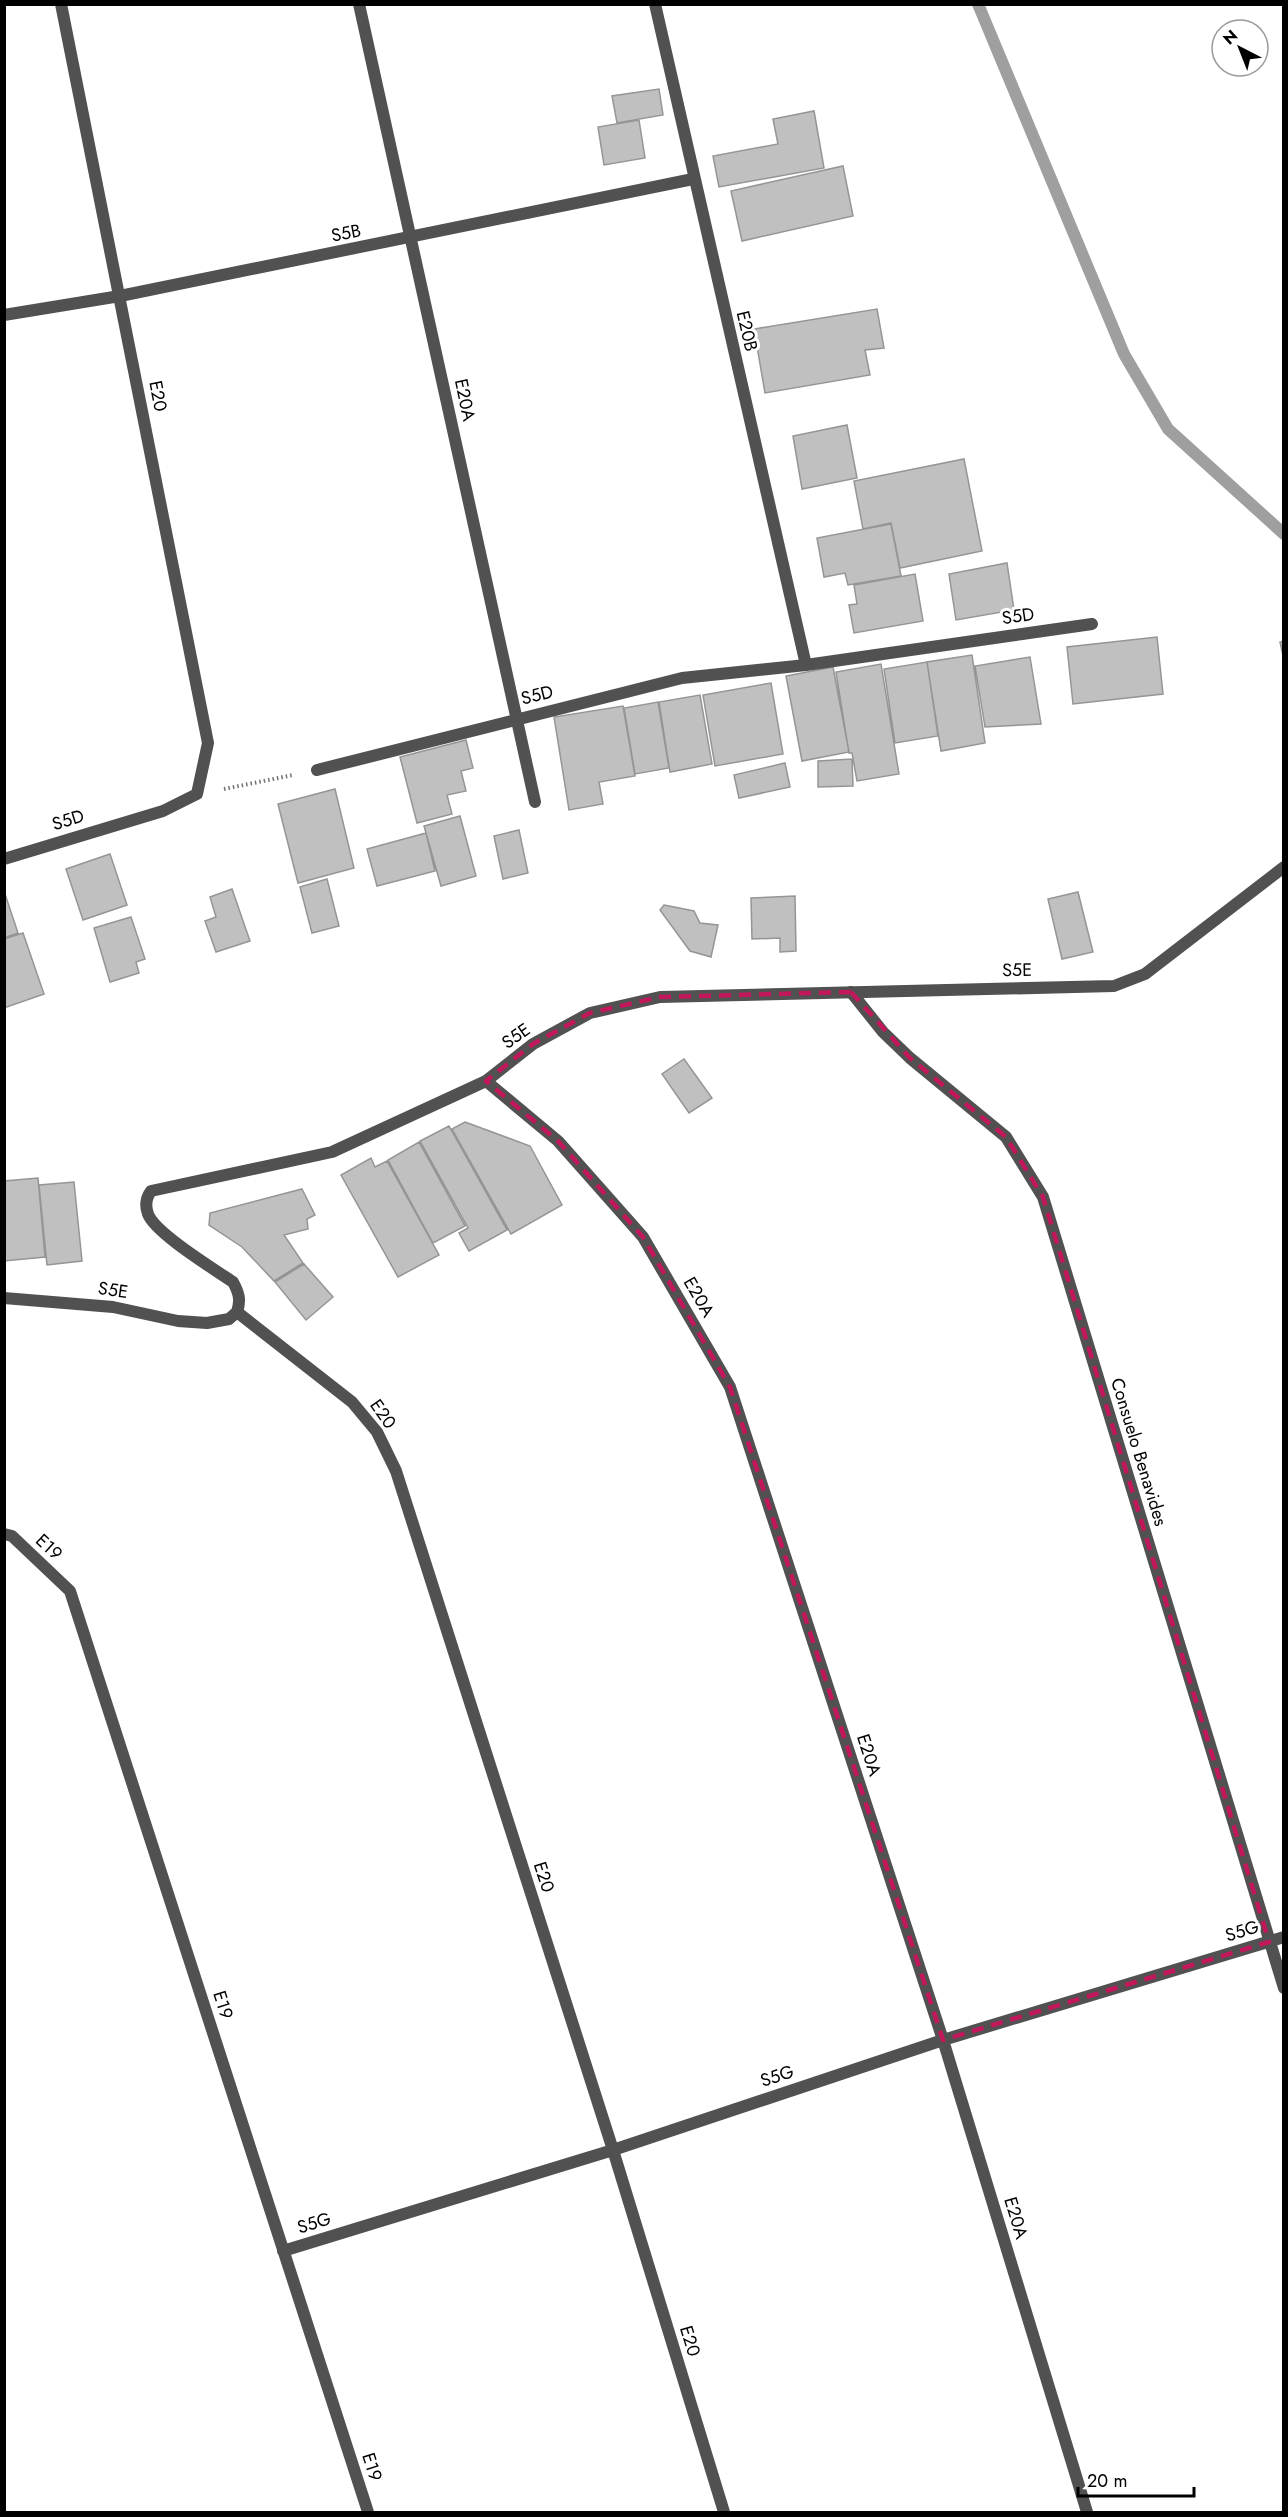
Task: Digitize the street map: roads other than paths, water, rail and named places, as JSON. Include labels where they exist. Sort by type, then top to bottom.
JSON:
[{"type":"street","name":"E20","points":[[61,4],[208,743],[197,794]]},
{"type":"street","name":"E20A","points":[[359,4],[535,802]]},
{"type":"street","name":"E20B","points":[[655,4],[693,179],[806,665]]},
{"type":"street","name":"S5B","points":[[4,315],[120,296],[693,179]]},
{"type":"street","name":"S5D","points":[[317,770],[682,678],[806,665],[1092,624]]},
{"type":"street","name":"S5D","points":[[4,859],[163,812],[197,794]]},
{"type":"street","name":"S5E","points":[[4,1298],[113,1307],[178,1321],[207,1323],[229,1318],[237,1312],[240,1302],[233,1282],[159,1228],[148,1215],[147,1197],[151,1191],[332,1152],[486,1081],[532,1044],[590,1013],[660,998],[1114,986],[1145,974],[1284,867]]},
{"type":"street","name":"Consuelo Benavides","points":[[850,992],[883,1032],[910,1058],[1006,1137],[1042,1197],[1284,1988]]},
{"type":"street","name":"E20A","points":[[486,1081],[558,1141],[643,1237],[730,1387],[943,2040],[1088,2512]]},
{"type":"street","name":"E20","points":[[237,1312],[352,1402],[377,1432],[396,1472],[612,2150],[724,2512]]},
{"type":"street","name":"E19","points":[[4,1534],[12,1536],[70,1591],[368,2512]]},
{"type":"street","name":"S5G","points":[[283,2251],[612,2150],[943,2040],[1284,1937]]},
{"type":"waterway","points":[[978,4],[1124,354],[1168,429],[1284,534]]}]
